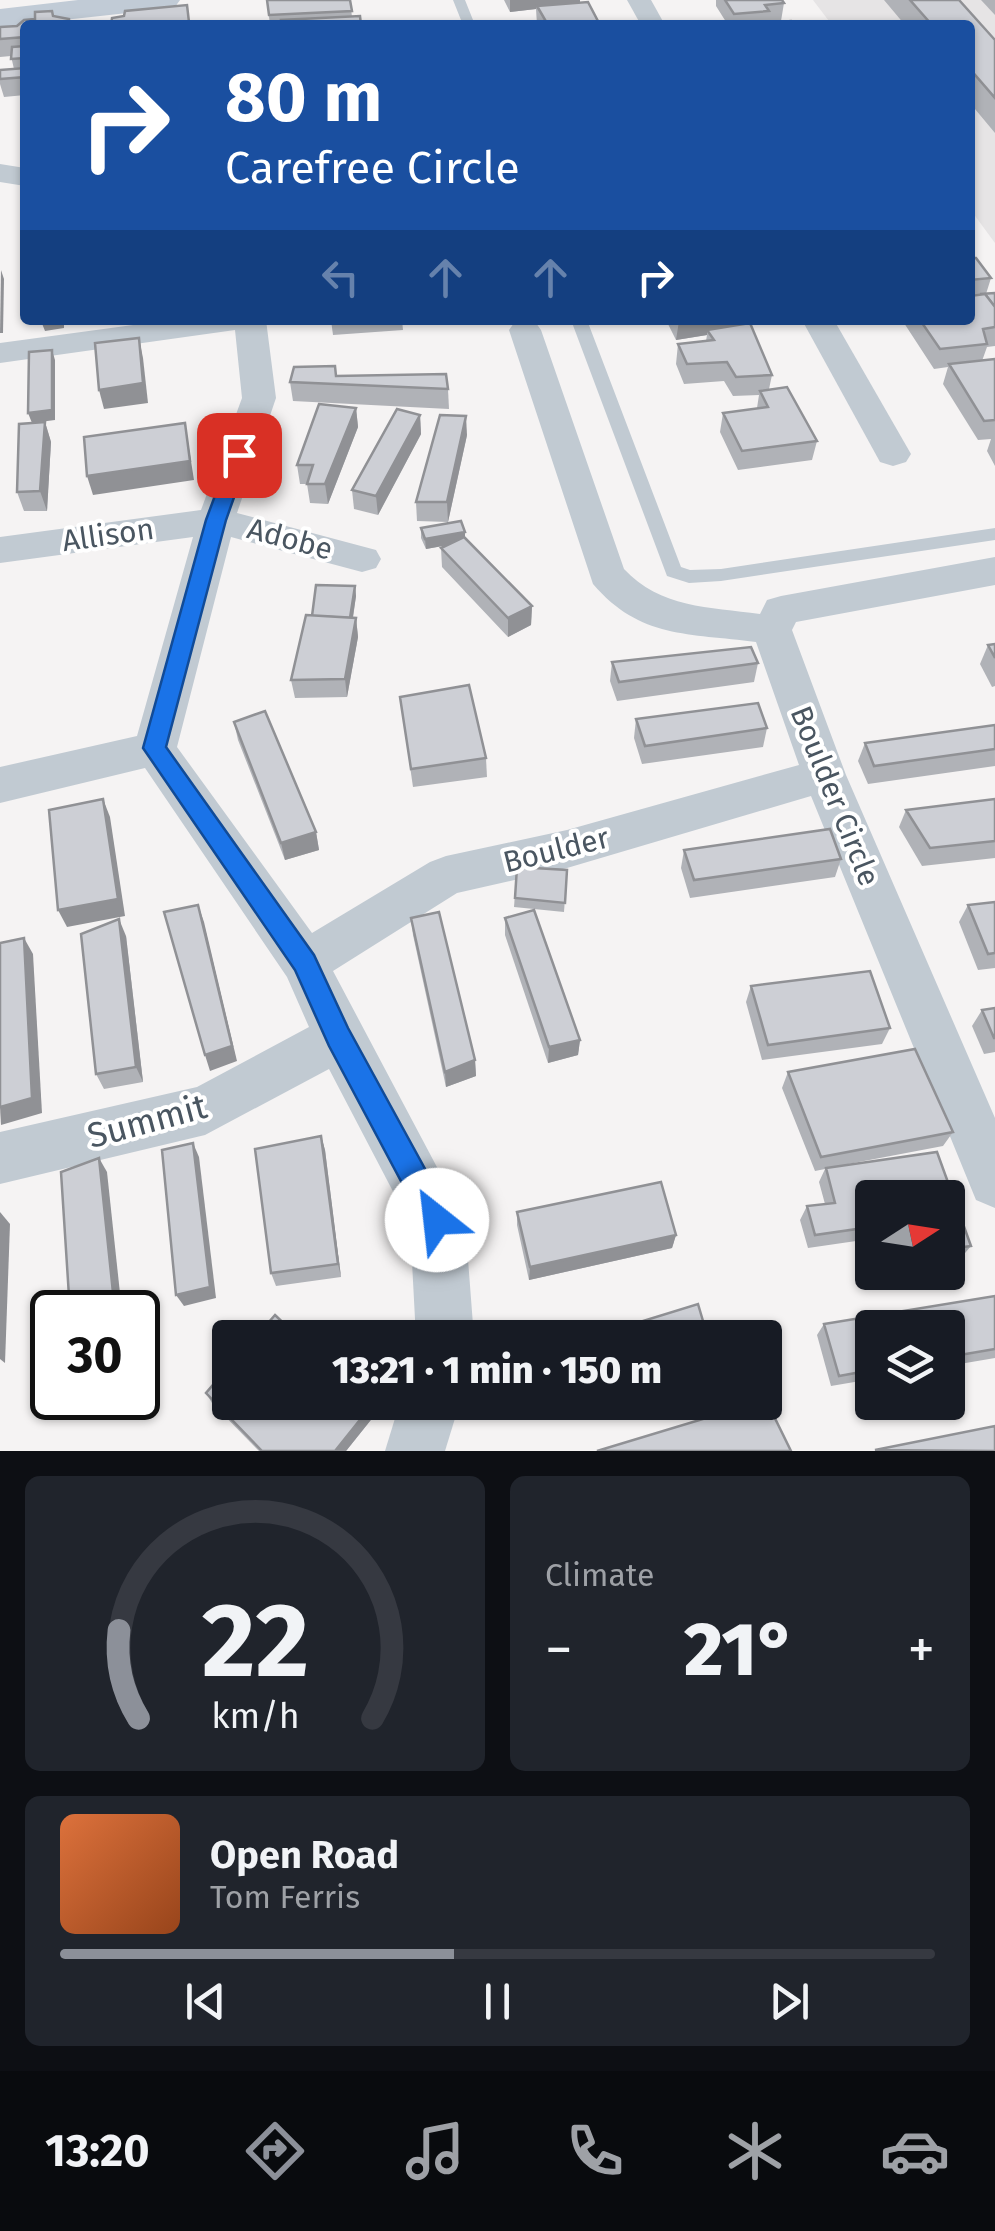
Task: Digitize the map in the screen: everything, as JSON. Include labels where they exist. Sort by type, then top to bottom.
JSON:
[{"type":"street","points":[[0,18],[164,0]]},
{"type":"street","points":[[0,352],[203,325]]},
{"type":"street","points":[[154,748],[216,520],[260,398],[251,325]]},
{"type":"street","points":[[520,325],[607,574],[628,598],[658,614],[772,630],[781,610],[995,571]]},
{"type":"street","points":[[821,325],[893,454]]},
{"type":"street","name":"Allison","points":[[0,550],[216,520]]},
{"type":"street","name":"Adobe","points":[[216,520],[362,559]]},
{"type":"street","name":"Boulder Circle","points":[[772,630],[824,775],[995,1181]]},
{"type":"street","points":[[0,785],[154,748]]},
{"type":"street","points":[[154,748],[305,963],[339,1037],[437,1220],[444,1320]]},
{"type":"street","name":"Boulder","points":[[305,963],[446,876],[567,850],[824,775]]},
{"type":"street","name":"Summit","points":[[0,1158],[205,1110],[339,1037]]},
{"type":"street","points":[[415,1451],[424,1420]]},
{"type":"lane","points":[[581,325],[673,571],[689,577],[721,575],[995,534]]},
{"type":"shaded area","points":[[813,0],[995,0],[995,243],[975,216],[975,20],[828,20]]},
{"type":"building","points":[[267,0],[350,0],[352,11],[269,15]]},
{"type":"building","points":[[725,0],[784,3],[765,5],[769,11],[734,14]]},
{"type":"building","points":[[910,0],[959,0],[995,40],[995,98],[975,75],[975,20],[928,20]]},
{"type":"building","points":[[588,2],[597,20],[545,20],[537,6]]},
{"type":"building","points":[[187,5],[189,20],[112,20],[124,16],[125,11]]},
{"type":"building","points":[[52,11],[53,16],[69,20],[24,20],[35,19],[35,12]]},
{"type":"building","points":[[360,16],[360,20],[281,20]]},
{"type":"building","points":[[20,23],[20,37],[0,39],[0,27]]},
{"type":"building","points":[[20,46],[20,58],[11,59],[12,47]]},
{"type":"building","points":[[20,68],[20,77],[0,79],[0,70]]},
{"type":"building","points":[[975,258],[976,258],[991,278],[975,280]]},
{"type":"building","points":[[995,293],[995,307],[985,294],[980,294]]},
{"type":"building","points":[[985,294],[995,307],[995,327],[983,329],[987,344],[940,349],[923,325],[975,325],[975,295]]},
{"type":"building","points":[[751,325],[772,375],[736,377],[727,362],[687,364],[678,344],[714,340],[707,330]]},
{"type":"building","points":[[139,338],[143,383],[99,390],[95,343]]},
{"type":"building","points":[[52,350],[52,410],[28,413],[29,352]]},
{"type":"building","points":[[995,359],[995,420],[984,421],[949,364]]},
{"type":"building","points":[[335,366],[336,376],[446,374],[448,389],[290,382],[294,367]]},
{"type":"building","points":[[787,387],[817,441],[742,451],[723,413],[768,407],[760,391]]},
{"type":"building","points":[[319,404],[356,408],[325,484],[307,484],[313,465],[297,465]]},
{"type":"building","points":[[397,409],[420,415],[376,496],[352,490]]},
{"type":"building","points":[[440,415],[466,416],[447,502],[416,502]]},
{"type":"building","points":[[45,422],[40,491],[17,492],[19,424]]},
{"type":"building","points":[[185,423],[190,461],[87,476],[84,437]]},
{"type":"building","points":[[461,521],[465,532],[425,539],[421,528]]},
{"type":"building","points":[[464,537],[532,606],[508,618],[441,548]]},
{"type":"building","points":[[316,585],[355,586],[350,618],[312,616]]},
{"type":"building","points":[[306,615],[356,618],[345,679],[291,680]]},
{"type":"building","points":[[751,647],[758,663],[619,682],[612,662]]},
{"type":"building","points":[[469,685],[486,758],[411,769],[400,697]]},
{"type":"building","points":[[758,703],[767,728],[645,746],[636,719]]},
{"type":"building","points":[[265,711],[316,832],[281,843],[234,722]]},
{"type":"building","points":[[995,725],[995,749],[874,766],[865,743]]},
{"type":"building","points":[[103,799],[118,899],[58,910],[49,810]]},
{"type":"building","points":[[995,799],[995,841],[930,848],[906,810]]},
{"type":"building","points":[[830,829],[841,859],[694,880],[684,850]]},
{"type":"building","points":[[517,867],[567,870],[565,903],[515,898]]},
{"type":"building","points":[[995,902],[995,953],[988,954],[968,905]]},
{"type":"building","points":[[198,905],[232,1046],[205,1055],[164,912]]},
{"type":"building","points":[[534,910],[580,1040],[549,1047],[505,918]]},
{"type":"building","points":[[439,912],[475,1060],[445,1072],[411,918]]},
{"type":"building","points":[[119,919],[136,1067],[96,1074],[81,934]]},
{"type":"building","points":[[24,938],[32,1098],[0,1107],[0,943]]},
{"type":"building","points":[[870,971],[890,1028],[768,1045],[751,986]]},
{"type":"building","points":[[995,1008],[995,1038],[994,1038],[982,1010]]},
{"type":"building","points":[[915,1049],[953,1132],[821,1157],[788,1072]]},
{"type":"building","points":[[321,1136],[338,1264],[271,1273],[255,1149]]},
{"type":"building","points":[[193,1143],[210,1287],[176,1295],[162,1150]]},
{"type":"building","points":[[937,1152],[947,1180],[855,1180],[855,1229],[815,1235],[807,1206],[835,1203],[826,1168]]},
{"type":"building","points":[[99,1158],[113,1290],[69,1290],[61,1172]]},
{"type":"building","points":[[661,1182],[676,1235],[530,1267],[517,1212]]},
{"type":"building","points":[[995,1296],[995,1349],[965,1354],[965,1310],[910,1310]]},
{"type":"building","points":[[698,1304],[703,1320],[646,1320]]},
{"type":"building","points":[[855,1319],[855,1373],[839,1376],[824,1324]]},
{"type":"building","points":[[232,1420],[360,1420],[335,1451],[262,1451]]},
{"type":"building","points":[[699,1420],[776,1420],[791,1451],[597,1451]]},
{"type":"building","points":[[995,1426],[995,1451],[875,1450]]},
{"type":"route","points":[[239,455],[216,520],[154,748],[305,963],[339,1037],[437,1220]]}]
